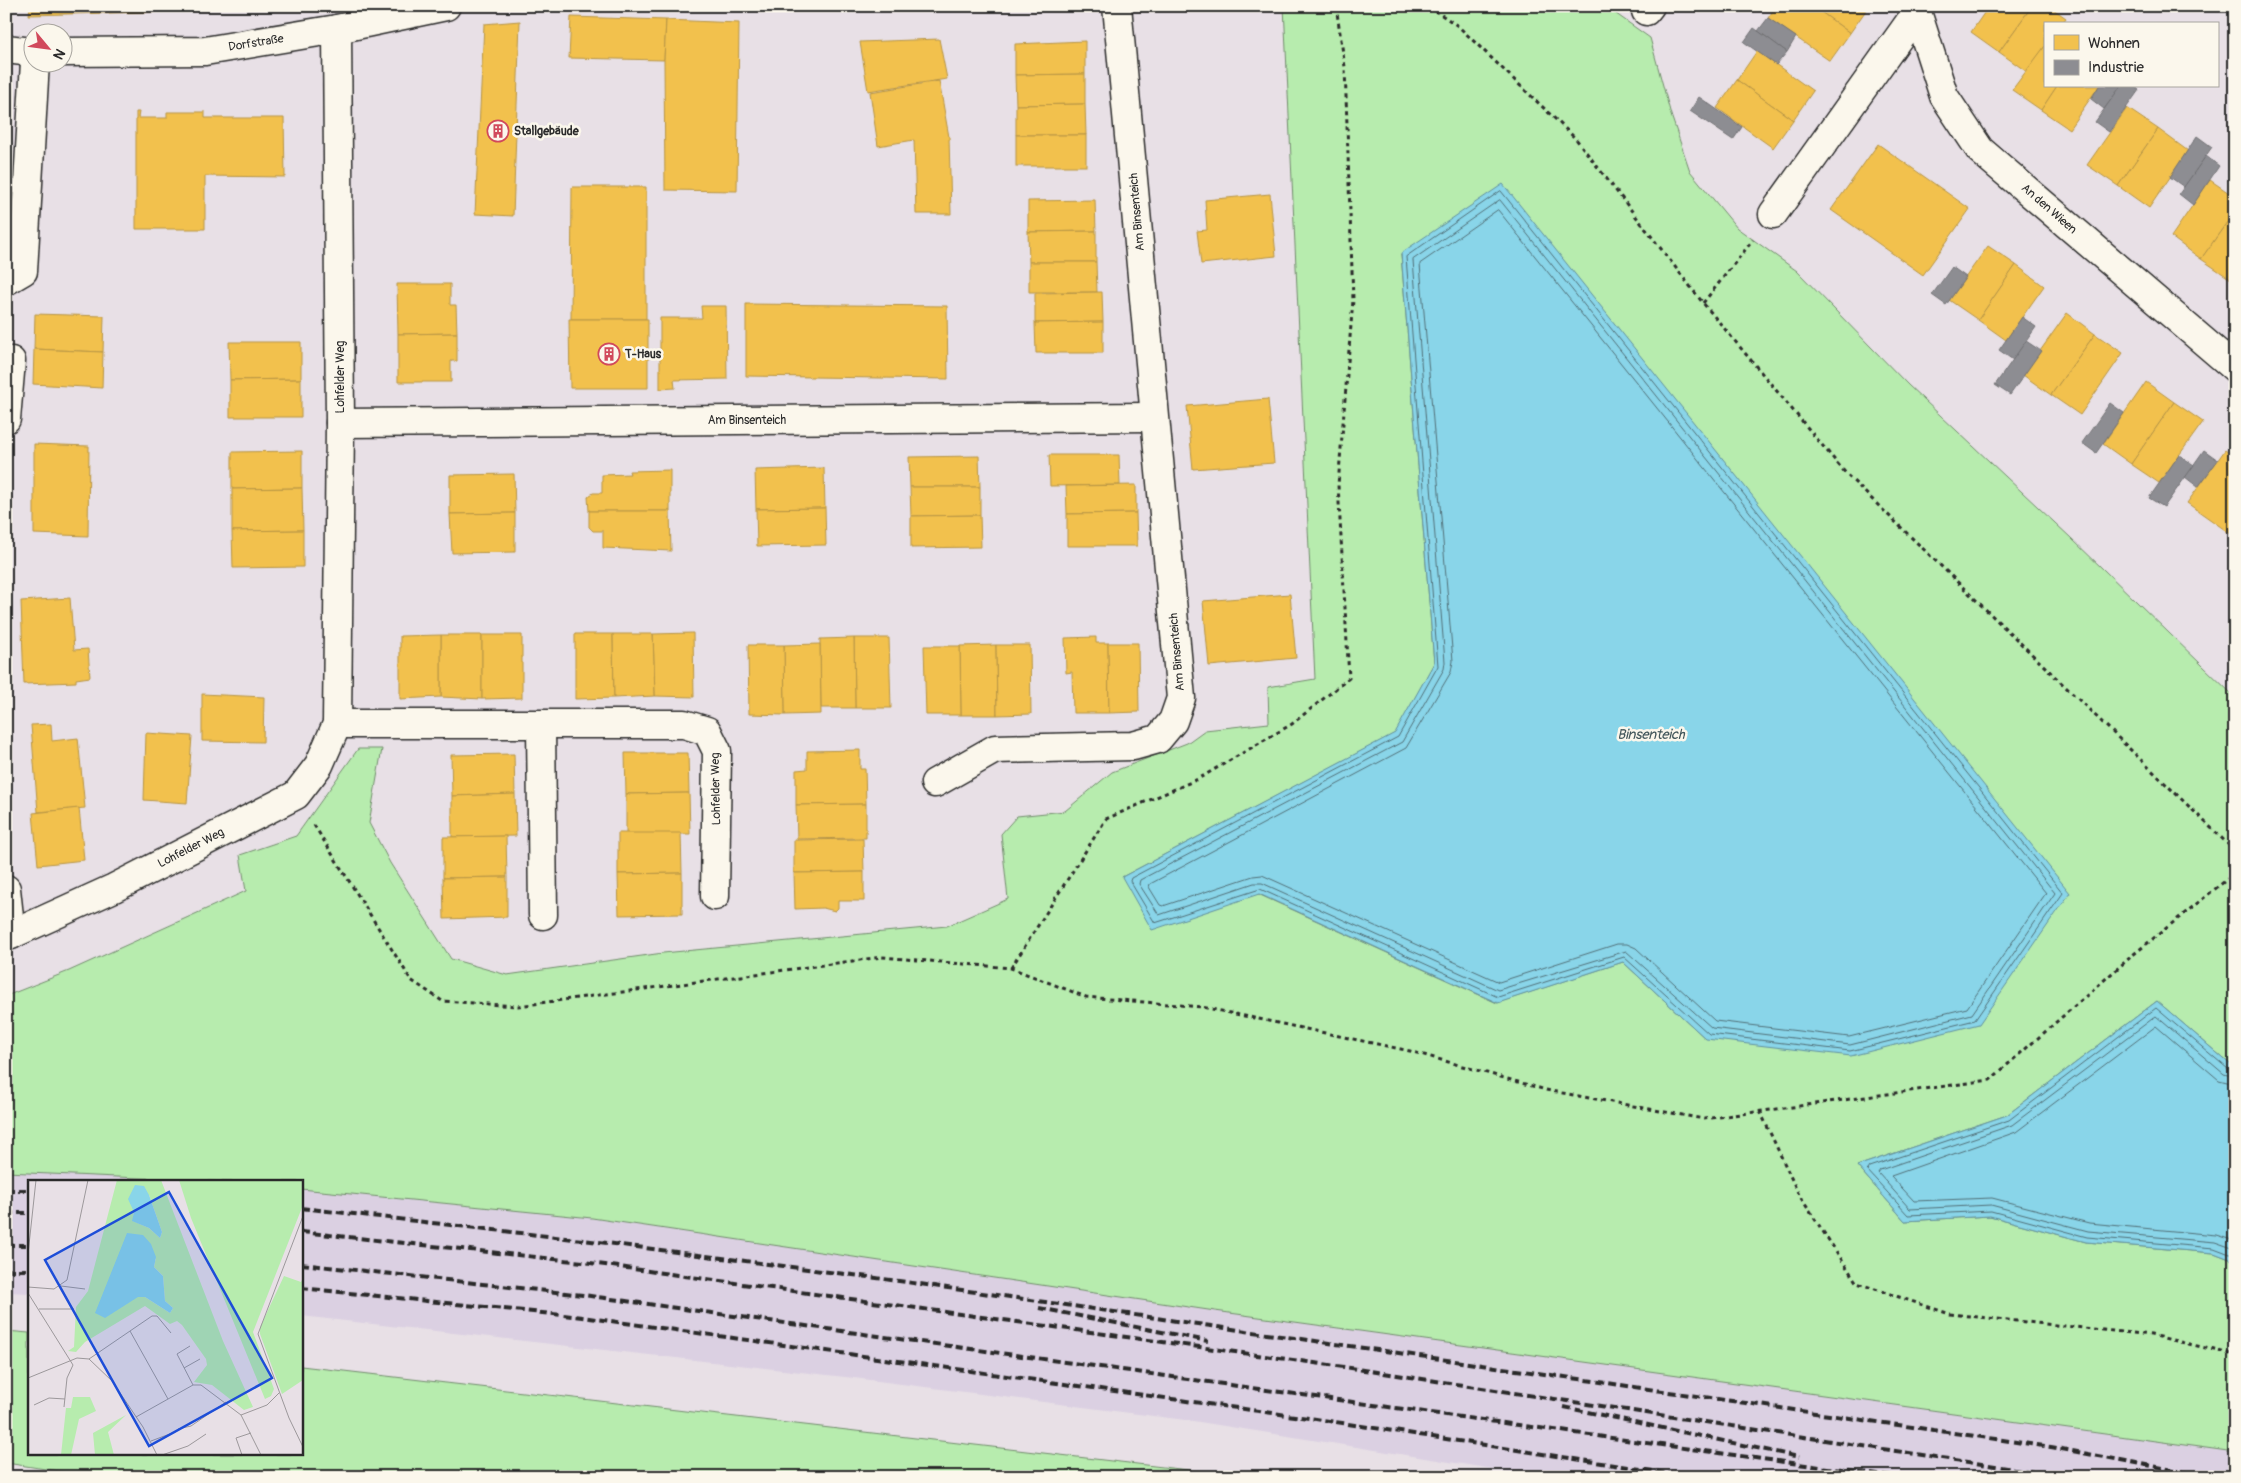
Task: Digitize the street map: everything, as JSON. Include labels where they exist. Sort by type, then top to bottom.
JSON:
[{"type":"street","name":"Dorfstraße","points":[[72,52],[205,51],[337,29],[446,6]]},
{"type":"street","name":"Am Binsenteich","points":[[936,783],[995,749],[1133,746],[1158,739],[1173,721],[1181,698],[1117,6]]},
{"type":"street","name":"An den Wieen","points":[[1773,214],[1918,9]]},
{"type":"street","name":"An den Wieen","points":[[1918,9],[1944,96],[1980,150],[2235,368]]},
{"type":"street","name":"Lohfelder Weg","points":[[6,889],[8,936],[114,888],[296,795],[319,765],[337,724],[340,423],[337,29]]},
{"type":"street","points":[[6,49],[22,51]]},
{"type":"street","points":[[6,281],[23,271],[34,72]]},
{"type":"street","points":[[6,419],[11,361]]},
{"type":"street","name":"Am Binsenteich","points":[[340,423],[1154,418]]},
{"type":"street","name":"Lohfelder Weg","points":[[337,724],[684,724],[707,731],[717,751],[715,896]]},
{"type":"street","points":[[541,725],[543,915]]},
{"type":"path","points":[[1011,968],[1106,819],[1198,779],[1292,724],[1350,678],[1338,485],[1353,300],[1345,67],[1336,6]]},
{"type":"path","points":[[1428,6],[1458,26],[1576,140],[1703,303],[1848,476],[2235,851]]},
{"type":"path","points":[[1703,303],[1773,214]]},
{"type":"path","points":[[296,795],[411,980],[442,1001],[518,1006],[882,957],[1011,968],[1086,997],[1202,1007],[1410,1051],[1546,1090],[1704,1119],[1990,1080],[2134,954],[2235,873]]},
{"type":"path","points":[[1760,1111],[1799,1195],[1857,1283],[1950,1314],[2152,1335],[2235,1355]]},
{"type":"shaded area","points":[[6,1172],[209,1180],[28,1180],[28,1293],[6,1292]]},
{"type":"shaded area","points":[[302,1189],[592,1218],[1215,1311],[2235,1452],[2235,1477],[1543,1477],[1193,1421],[854,1378],[302,1316]]},
{"type":"green space","points":[[1284,6],[1605,6],[1650,38],[1671,115],[1690,171],[1737,228],[1797,271],[1908,385],[2071,538],[2235,697],[2235,1066],[2231,1065],[2157,1001],[2007,1115],[1857,1166],[1905,1221],[1990,1216],[2086,1242],[2214,1253],[2235,1261],[2235,1452],[1215,1311],[592,1218],[302,1189],[302,1180],[184,1180],[6,1172],[6,996],[69,971],[246,891],[240,855],[296,836],[358,749],[382,749],[369,823],[390,863],[451,959],[507,975],[663,953],[947,926],[1008,899],[1001,834],[1017,816],[1065,811],[1112,772],[1187,743],[1205,730],[1269,723],[1268,687],[1315,679]],"holes":[[[1401,254],[1706,1039],[1623,962],[1497,1003],[1258,894],[1122,877],[1396,733],[1434,663]]]},
{"type":"green space","points":[[6,1331],[28,1333],[28,1456],[302,1456],[302,1366],[1248,1477],[98,1477],[6,1463]]},
{"type":"water","name":"Binsenteich","points":[[1503,184],[2070,893],[1979,1024],[1851,1056],[1706,1039],[1623,962],[1498,1003],[1259,894],[1152,930],[1122,877],[1395,733],[1434,663],[1401,253]]},
{"type":"water","points":[[2157,1001],[2231,1065],[2235,1066],[2235,1261],[2214,1253],[2086,1242],[1990,1216],[1905,1221],[1857,1166],[2007,1115]]},
{"type":"building: Wohnen","points":[[30,6],[184,6],[184,11],[29,15]]},
{"type":"building: Wohnen","points":[[1149,6],[1179,6],[1150,10]]},
{"type":"building: Wohnen","points":[[1776,6],[1813,6],[1850,33],[1830,61],[1768,18]]},
{"type":"building: Wohnen","points":[[1813,6],[1869,6],[1850,33]]},
{"type":"building: Wohnen","points":[[1989,6],[2032,6],[1999,52],[1971,32]]},
{"type":"building: Wohnen","points":[[2032,6],[2049,6],[2066,18],[2063,22],[2044,22],[2044,47],[2027,72],[1999,52]]},
{"type":"building: Wohnen","points":[[571,17],[666,20],[664,60],[569,58]]},
{"type":"building: Wohnen","points":[[666,20],[739,23],[737,191],[665,190],[664,60]]},
{"type":"building: Wohnen","name":"Stallgebäude","points":[[520,21],[513,216],[475,214],[484,24]]},
{"type":"building: Wohnen","points":[[939,39],[947,79],[868,91],[860,42]]},
{"type":"building: Wohnen","points":[[1085,41],[1085,74],[1015,75],[1015,44]]},
{"type":"building: Wohnen","points":[[2044,47],[2044,88],[2056,88],[2041,110],[2012,90]]},
{"type":"building: Wohnen","points":[[1757,51],[1813,91],[1793,120],[1737,80]]},
{"type":"building: Wohnen","points":[[1085,74],[1085,104],[1016,105],[1015,75]]},
{"type":"building: Wohnen","points":[[1737,80],[1793,120],[1773,148],[1717,108]]},
{"type":"building: Wohnen","points":[[939,81],[949,137],[951,214],[916,214],[914,140],[878,146],[870,92]]},
{"type":"building: Wohnen","points":[[2056,88],[2098,88],[2069,129],[2041,110]]},
{"type":"building: Wohnen","points":[[1085,104],[1086,135],[1016,135],[1016,105]]},
{"type":"building: Wohnen","points":[[2127,108],[2158,129],[2118,186],[2087,165]]},
{"type":"building: Wohnen","points":[[136,112],[139,112],[138,118],[167,118],[167,112],[205,112],[205,118],[284,118],[285,177],[205,176],[205,229],[136,229]]},
{"type":"building: Wohnen","points":[[2158,129],[2188,151],[2149,208],[2118,186]]},
{"type":"building: Wohnen","points":[[1016,135],[1086,135],[1086,166],[1016,166]]},
{"type":"building: Wohnen","points":[[1878,144],[1970,209],[1923,275],[1831,210]]},
{"type":"building: Wohnen","points":[[2210,180],[2235,197],[2235,211],[2201,259],[2171,237]]},
{"type":"building: Wohnen","points":[[572,187],[646,187],[646,319],[571,319]]},
{"type":"building: Wohnen","points":[[1270,194],[1276,256],[1201,264],[1197,231],[1207,230],[1205,200]]},
{"type":"building: Wohnen","points":[[1095,200],[1096,231],[1028,232],[1028,201]]},
{"type":"building: Wohnen","points":[[2235,211],[2235,277],[2232,280],[2201,259]]},
{"type":"building: Wohnen","points":[[1096,231],[1096,262],[1029,262],[1028,232]]},
{"type":"building: Wohnen","points":[[1988,246],[2016,265],[1978,320],[1949,300]]},
{"type":"building: Wohnen","points":[[1029,262],[1096,262],[1097,292],[1029,292]]},
{"type":"building: Wohnen","points":[[2016,265],[2044,286],[2006,340],[1978,320]]},
{"type":"building: Wohnen","points":[[397,284],[450,284],[450,305],[456,305],[457,333],[398,334]]},
{"type":"building: Wohnen","points":[[1102,292],[1103,322],[1035,323],[1035,293]]},
{"type":"building: Wohnen","points":[[746,304],[947,306],[948,379],[746,376]]},
{"type":"building: Wohnen","points":[[701,306],[726,306],[727,379],[674,380],[675,388],[660,389],[660,318],[702,318]]},
{"type":"building: Wohnen","points":[[2067,313],[2095,334],[2051,395],[2023,375]]},
{"type":"building: Wohnen","points":[[35,314],[104,316],[103,352],[34,349]]},
{"type":"building: Wohnen","name":"T-Haus","points":[[569,319],[648,319],[648,388],[570,388]]},
{"type":"building: Wohnen","points":[[1103,322],[1103,353],[1036,353],[1035,323]]},
{"type":"building: Wohnen","points":[[457,333],[457,361],[451,361],[451,382],[398,382],[398,334]]},
{"type":"building: Wohnen","points":[[2095,334],[2123,353],[2080,415],[2051,395]]},
{"type":"building: Wohnen","points":[[229,342],[301,342],[301,379],[230,380]]},
{"type":"building: Wohnen","points":[[34,349],[103,352],[102,388],[33,384]]},
{"type":"building: Wohnen","points":[[301,379],[301,417],[230,417],[230,380]]},
{"type":"building: Wohnen","points":[[2146,382],[2174,402],[2131,464],[2103,444]]},
{"type":"building: Wohnen","points":[[1268,399],[1274,463],[1193,469],[1187,406]]},
{"type":"building: Wohnen","points":[[2174,402],[2203,422],[2159,483],[2131,464]]},
{"type":"building: Wohnen","points":[[34,444],[89,446],[88,536],[34,534]]},
{"type":"building: Wohnen","points":[[2225,450],[2235,457],[2235,537],[2187,503]]},
{"type":"building: Wohnen","points":[[302,451],[302,488],[232,489],[232,452]]},
{"type":"building: Wohnen","points":[[1049,455],[1119,455],[1120,485],[1050,486]]},
{"type":"building: Wohnen","points":[[979,456],[980,487],[910,487],[909,457]]},
{"type":"building: Wohnen","points":[[824,468],[825,508],[756,509],[755,470]]},
{"type":"building: Wohnen","points":[[670,470],[670,511],[589,511],[588,497],[593,493],[602,493],[602,475],[630,474],[629,471]]},
{"type":"building: Wohnen","points":[[514,474],[515,513],[450,514],[450,475]]},
{"type":"building: Wohnen","points":[[1136,485],[1136,513],[1067,514],[1066,486]]},
{"type":"building: Wohnen","points":[[910,487],[980,487],[980,515],[911,516]]},
{"type":"building: Wohnen","points":[[302,488],[303,530],[232,531],[232,489]]},
{"type":"building: Wohnen","points":[[825,508],[826,545],[757,546],[756,509]]},
{"type":"building: Wohnen","points":[[589,511],[670,511],[671,551],[603,548],[603,531],[593,531],[589,527]]},
{"type":"building: Wohnen","points":[[515,513],[515,552],[452,553],[450,514]]},
{"type":"building: Wohnen","points":[[1136,513],[1137,546],[1067,546],[1067,514]]},
{"type":"building: Wohnen","points":[[980,515],[981,547],[911,548],[911,516]]},
{"type":"building: Wohnen","points":[[303,530],[303,567],[233,568],[232,531]]},
{"type":"building: Wohnen","points":[[1290,594],[1296,658],[1209,666],[1203,601]]},
{"type":"building: Wohnen","points":[[70,598],[74,650],[88,649],[90,677],[76,679],[76,682],[24,684],[21,601]]},
{"type":"building: Wohnen","points":[[693,633],[694,697],[655,696],[653,634]]},
{"type":"building: Wohnen","points":[[575,634],[613,634],[614,698],[575,699]]},
{"type":"building: Wohnen","points":[[613,634],[653,634],[655,696],[614,698]]},
{"type":"building: Wohnen","points":[[441,635],[482,635],[482,699],[441,697]]},
{"type":"building: Wohnen","points":[[441,635],[441,697],[400,699],[400,636]]},
{"type":"building: Wohnen","points":[[482,635],[522,635],[522,698],[482,699]]},
{"type":"building: Wohnen","points":[[1096,637],[1096,643],[1108,643],[1109,713],[1073,713],[1072,672],[1066,673],[1065,638]]},
{"type":"building: Wohnen","points":[[854,638],[889,638],[891,708],[855,708]]},
{"type":"building: Wohnen","points":[[854,638],[855,708],[821,708],[820,639]]},
{"type":"building: Wohnen","points":[[1108,643],[1138,643],[1139,712],[1109,713]]},
{"type":"building: Wohnen","points":[[820,644],[821,714],[785,715],[784,645]]},
{"type":"building: Wohnen","points":[[748,645],[784,645],[785,715],[749,714]]},
{"type":"building: Wohnen","points":[[996,645],[997,715],[961,715],[960,646]]},
{"type":"building: Wohnen","points":[[996,645],[1030,645],[1031,714],[997,715]]},
{"type":"building: Wohnen","points":[[924,646],[960,646],[961,715],[926,715]]},
{"type":"building: Wohnen","points":[[202,694],[264,697],[263,742],[202,741]]},
{"type":"building: Wohnen","points":[[51,724],[52,741],[78,738],[85,808],[38,812],[31,725]]},
{"type":"building: Wohnen","points":[[146,733],[192,736],[187,803],[144,800]]},
{"type":"building: Wohnen","points":[[860,750],[860,769],[865,769],[866,804],[796,805],[796,770],[807,769],[807,751]]},
{"type":"building: Wohnen","points":[[625,753],[688,753],[689,793],[626,794]]},
{"type":"building: Wohnen","points":[[514,754],[515,794],[452,796],[451,755]]},
{"type":"building: Wohnen","points":[[689,793],[690,834],[626,834],[626,794]]},
{"type":"building: Wohnen","points":[[515,794],[516,836],[452,837],[452,796]]},
{"type":"building: Wohnen","points":[[866,804],[866,838],[797,839],[796,805]]},
{"type":"building: Wohnen","points":[[79,808],[84,860],[38,865],[33,813]]},
{"type":"building: Wohnen","points":[[618,833],[681,833],[682,873],[618,874]]},
{"type":"building: Wohnen","points":[[506,836],[507,877],[443,878],[443,837]]},
{"type":"building: Wohnen","points":[[863,839],[864,872],[794,873],[794,840]]},
{"type":"building: Wohnen","points":[[864,872],[864,901],[838,901],[838,908],[835,911],[823,908],[795,909],[794,873]]},
{"type":"building: Wohnen","points":[[682,873],[682,914],[619,915],[618,874]]},
{"type":"building: Wohnen","points":[[507,877],[507,917],[444,919],[443,878]]},
{"type":"building: Industrie","points":[[1768,18],[1796,37],[1787,52],[1758,31]]},
{"type":"building: Industrie","points":[[1754,28],[1787,52],[1776,65],[1744,42]]},
{"type":"building: Industrie","points":[[2098,88],[2120,88],[2104,109],[2091,99]]},
{"type":"building: Industrie","points":[[2120,88],[2136,88],[2139,90],[2109,132],[2095,122]]},
{"type":"building: Industrie","points":[[1699,97],[1742,127],[1733,140],[1690,111]]},
{"type":"building: Industrie","points":[[2197,136],[2212,147],[2184,187],[2170,177]]},
{"type":"building: Industrie","points":[[2206,156],[2219,166],[2193,205],[2179,194]]},
{"type":"building: Industrie","points":[[1952,267],[1966,277],[1946,305],[1932,295]]},
{"type":"building: Industrie","points":[[2022,317],[2036,327],[2013,360],[1999,350]]},
{"type":"building: Industrie","points":[[2026,341],[2041,351],[2010,395],[1995,385]]},
{"type":"building: Industrie","points":[[2110,403],[2124,413],[2096,453],[2082,443]]},
{"type":"building: Industrie","points":[[2204,450],[2218,460],[2198,487],[2185,477]]},
{"type":"building: Industrie","points":[[2179,455],[2194,465],[2164,507],[2149,498]]},
{"type":"railway","points":[[6,1190],[28,1190]]},
{"type":"railway","points":[[302,1208],[591,1241],[899,1281],[2051,1447],[2211,1477]]},
{"type":"railway","points":[[6,1213],[28,1213]]},
{"type":"railway","points":[[302,1232],[583,1262],[1344,1367],[2067,1477]]},
{"type":"railway","points":[[6,1245],[28,1245]]},
{"type":"railway","points":[[302,1264],[583,1295],[1892,1477]]},
{"type":"railway","points":[[6,1270],[28,1270]]},
{"type":"railway","points":[[302,1288],[582,1317],[1316,1419],[1692,1477]]},
{"type":"railway","points":[[1039,1308],[1208,1341]]},
{"type":"railway","points":[[1564,1407],[1799,1457]]},
{"type":"place","name":"Stallgebäude","points":[[498,131]]},
{"type":"place","name":"T-Haus","points":[[609,354]]}]
